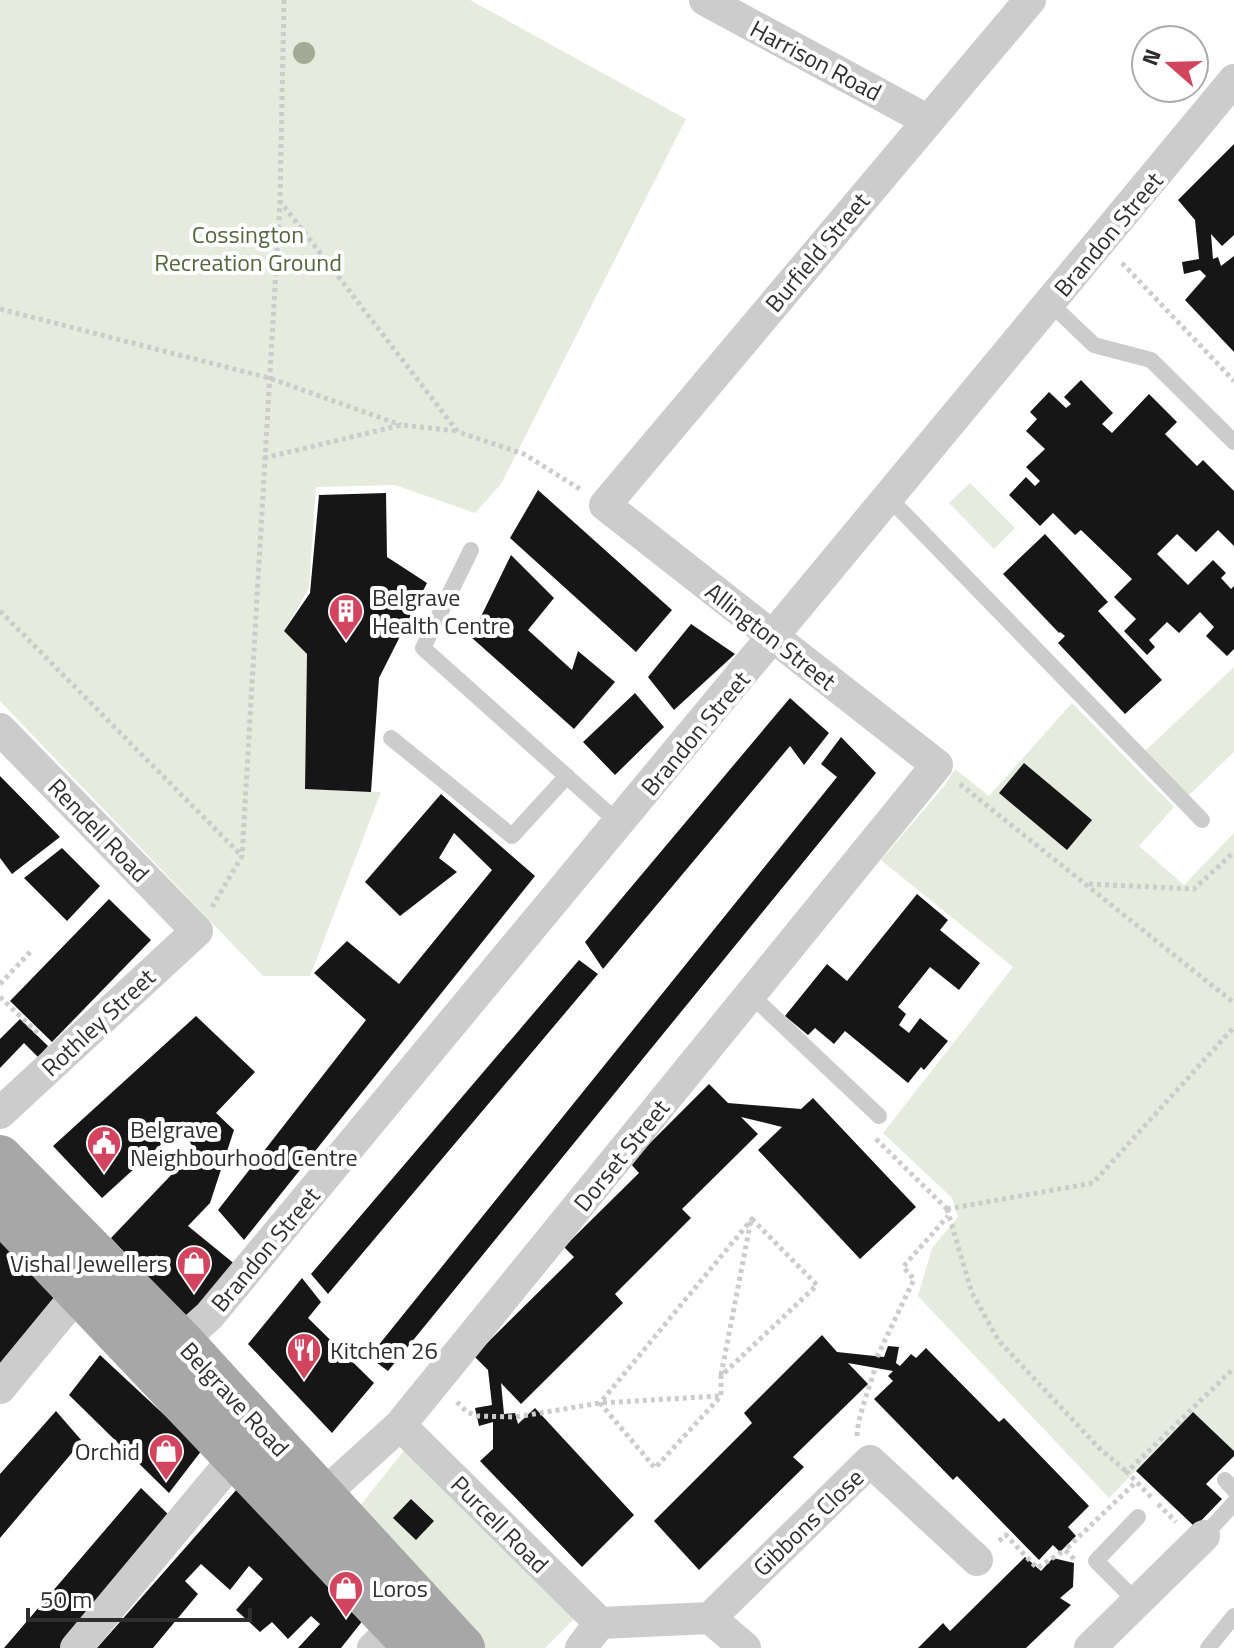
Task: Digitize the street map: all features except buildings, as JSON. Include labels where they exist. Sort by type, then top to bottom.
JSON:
[{"type":"main road","name":"Belgrave Road","points":[[0,1157],[181,1341],[323,1495],[403,1632]]},
{"type":"main road","name":"Belgrave Road","points":[[0,1210],[403,1632],[463,1648]]},
{"type":"street","name":"Harrison Road","points":[[705,0],[750,10],[927,120]]},
{"type":"street","name":"Burfield Street","points":[[605,505],[1030,0]]},
{"type":"street","name":"Brandon Street","points":[[181,1341],[209,1316],[620,824],[1234,80]]},
{"type":"street","name":"Allington Street","points":[[605,505],[937,765]]},
{"type":"street","name":"Rendell Road","points":[[0,729],[197,931]]},
{"type":"street","name":"Dorset Street","points":[[323,1495],[400,1425],[937,765]]},
{"type":"street","name":"Rothley Street","points":[[0,1113],[197,931]]},
{"type":"street","points":[[0,1388],[79,1292]]},
{"type":"street","points":[[131,1347],[181,1341]]},
{"type":"street","name":"Purcell Road","points":[[400,1425],[590,1636]]},
{"type":"street","points":[[76,1648],[236,1456]]},
{"type":"street","name":"Gibbons Close","points":[[710,1618],[870,1461],[977,1560]]},
{"type":"street","points":[[318,1544],[323,1522],[323,1495]]},
{"type":"street","points":[[1090,1648],[1200,1540]]},
{"type":"street","points":[[590,1636],[710,1618],[745,1648]]},
{"type":"lane","points":[[1050,303],[1094,345],[1151,360],[1234,442]]},
{"type":"lane","points":[[889,498],[1202,820]]},
{"type":"lane","points":[[471,550],[423,648],[620,824]]},
{"type":"lane","points":[[391,738],[512,836],[567,776]]},
{"type":"lane","points":[[751,995],[879,1116]]},
{"type":"lane","points":[[1200,1540],[1234,1503]]},
{"type":"lane","points":[[1137,1602],[1096,1561],[1138,1517]]},
{"type":"lane","points":[[1208,1648],[1234,1616]]},
{"type":"path","points":[[197,931],[242,856],[280,201],[284,0]]},
{"type":"path","points":[[280,201],[458,432]]},
{"type":"path","points":[[1101,242],[1234,381]]},
{"type":"path","points":[[0,309],[269,378],[401,425],[458,432],[524,454],[605,505]]},
{"type":"path","points":[[264,458],[401,425]]},
{"type":"path","points":[[0,611],[242,856]]},
{"type":"path","points":[[937,765],[1234,1003]]},
{"type":"path","points":[[1087,884],[1194,889],[1234,852]]},
{"type":"path","points":[[0,984],[33,949]]},
{"type":"path","points":[[0,997],[62,1056]]},
{"type":"path","points":[[1200,1540],[1100,1449],[999,1341],[972,1293],[947,1209],[1093,1183],[1234,1027]]},
{"type":"path","points":[[877,1357],[914,1279],[903,1267],[949,1215]]},
{"type":"path","points":[[600,1403],[752,1219]]},
{"type":"path","points":[[600,1403],[655,1468],[721,1396],[721,1376],[752,1219]]},
{"type":"path","points":[[721,1376],[817,1285],[752,1219]]},
{"type":"path","points":[[870,1461],[857,1436],[858,1422],[866,1405],[875,1368]]},
{"type":"path","points":[[1127,1472],[1234,1368]]},
{"type":"path","points":[[436,1381],[467,1412],[477,1416],[516,1417],[600,1403],[721,1396]]},
{"type":"path","points":[[977,1560],[1006,1535],[1037,1568],[1065,1550]]},
{"type":"green space","name":"Cossington Recreation Ground","points":[[0,0],[470,0],[686,119],[501,484],[475,513],[395,485],[316,487],[309,588],[284,631],[307,654],[305,789],[381,792],[310,976],[263,976],[0,701]]},
{"type":"green space","points":[[970,483],[1015,528],[994,549],[949,503]]},
{"type":"green space","points":[[1234,667],[1234,752],[1188,796],[1145,751]]},
{"type":"green space","points":[[1072,703],[1174,807],[1139,846],[1184,885],[1234,833],[1234,1451],[1193,1412],[1109,1498],[918,1296],[932,1248],[958,1217],[952,1198],[883,1133],[1013,967],[881,860],[955,769],[989,796]]},
{"type":"green space","points":[[406,1448],[576,1617],[545,1648],[485,1648],[356,1511]]},
{"type":"place","name":"Belgrave Health Centre","points":[[346,642]]},
{"type":"place","name":"Belgrave Neighbourhood Centre","points":[[104,1174]]},
{"type":"place","name":"Vishal Jewellers","points":[[194,1294]]},
{"type":"place","name":"Kitchen 26","points":[[304,1381]]},
{"type":"place","name":"Orchid","points":[[166,1482]]},
{"type":"place","name":"Loros","points":[[346,1619]]}]
